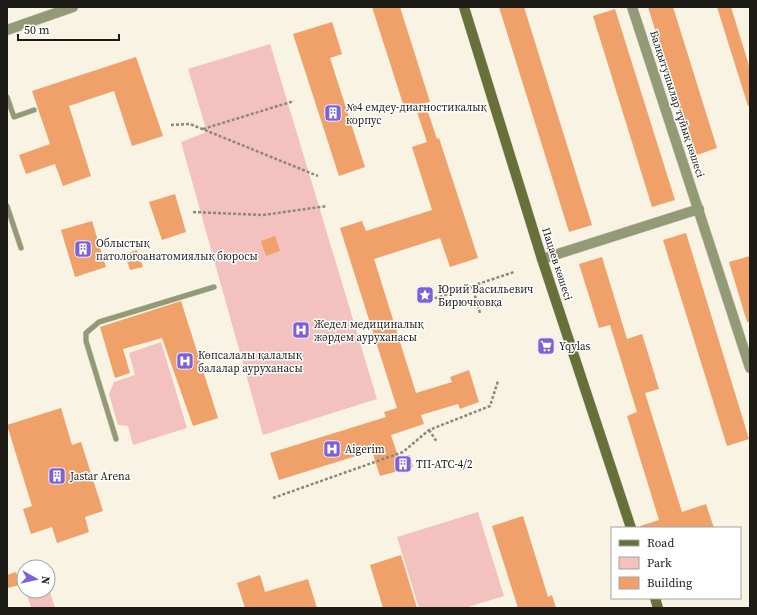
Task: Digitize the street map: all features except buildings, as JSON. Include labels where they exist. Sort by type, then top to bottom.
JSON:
[{"type":"main road","name":"Пацаев көшесі","points":[[464,7],[542,259],[631,527]]},
{"type":"street","points":[[7,30],[73,7]]},
{"type":"street","name":"Балқытушылар тұйық көшесі","points":[[632,7],[750,368]]},
{"type":"street","points":[[542,259],[699,209]]},
{"type":"lane","points":[[7,97],[14,117],[34,110]]},
{"type":"lane","points":[[7,206],[21,248]]},
{"type":"lane","points":[[116,439],[86,341],[86,333],[98,322],[214,287]]},
{"type":"path","points":[[203,129],[294,101]]},
{"type":"path","points":[[171,125],[190,124],[318,176]]},
{"type":"path","points":[[193,212],[263,215],[327,206]]},
{"type":"path","points":[[430,300],[514,272]]},
{"type":"path","points":[[472,286],[480,313]]},
{"type":"path","points":[[273,498],[403,452],[429,430],[490,406],[498,381]]},
{"type":"path","points":[[429,430],[437,442]]},
{"type":"green space","points":[[270,44],[377,399],[263,435],[181,142],[207,132],[188,69]]},
{"type":"green space","points":[[161,342],[187,428],[133,445],[128,426],[118,425],[109,394],[114,382],[135,375],[129,353]]},
{"type":"green space","points":[[478,512],[504,596],[465,608],[419,608],[397,537]]},
{"type":"green space","points":[[28,599],[52,599],[55,608],[31,608]]},
{"type":"place","name":"№4 емдеу-диагностикалық корпус","points":[[333,113]]},
{"type":"place","name":"Облыстық патологоанатомиялық бюросы","points":[[83,249]]},
{"type":"place","name":"Юрий Васильевич Бирючковқа","points":[[425,295]]},
{"type":"place","name":"Жедел медициналық жәрдем ауруханасы","points":[[301,330]]},
{"type":"place","name":"Yqylas","points":[[546,346]]},
{"type":"place","name":"Көпсалалы қалалық балалар ауруханасы","points":[[185,361]]},
{"type":"place","name":"Aigerim","points":[[332,449]]},
{"type":"place","name":"ТП-АТС-4/2","points":[[403,464]]},
{"type":"place","name":"Jastar Arena","points":[[57,476]]}]
